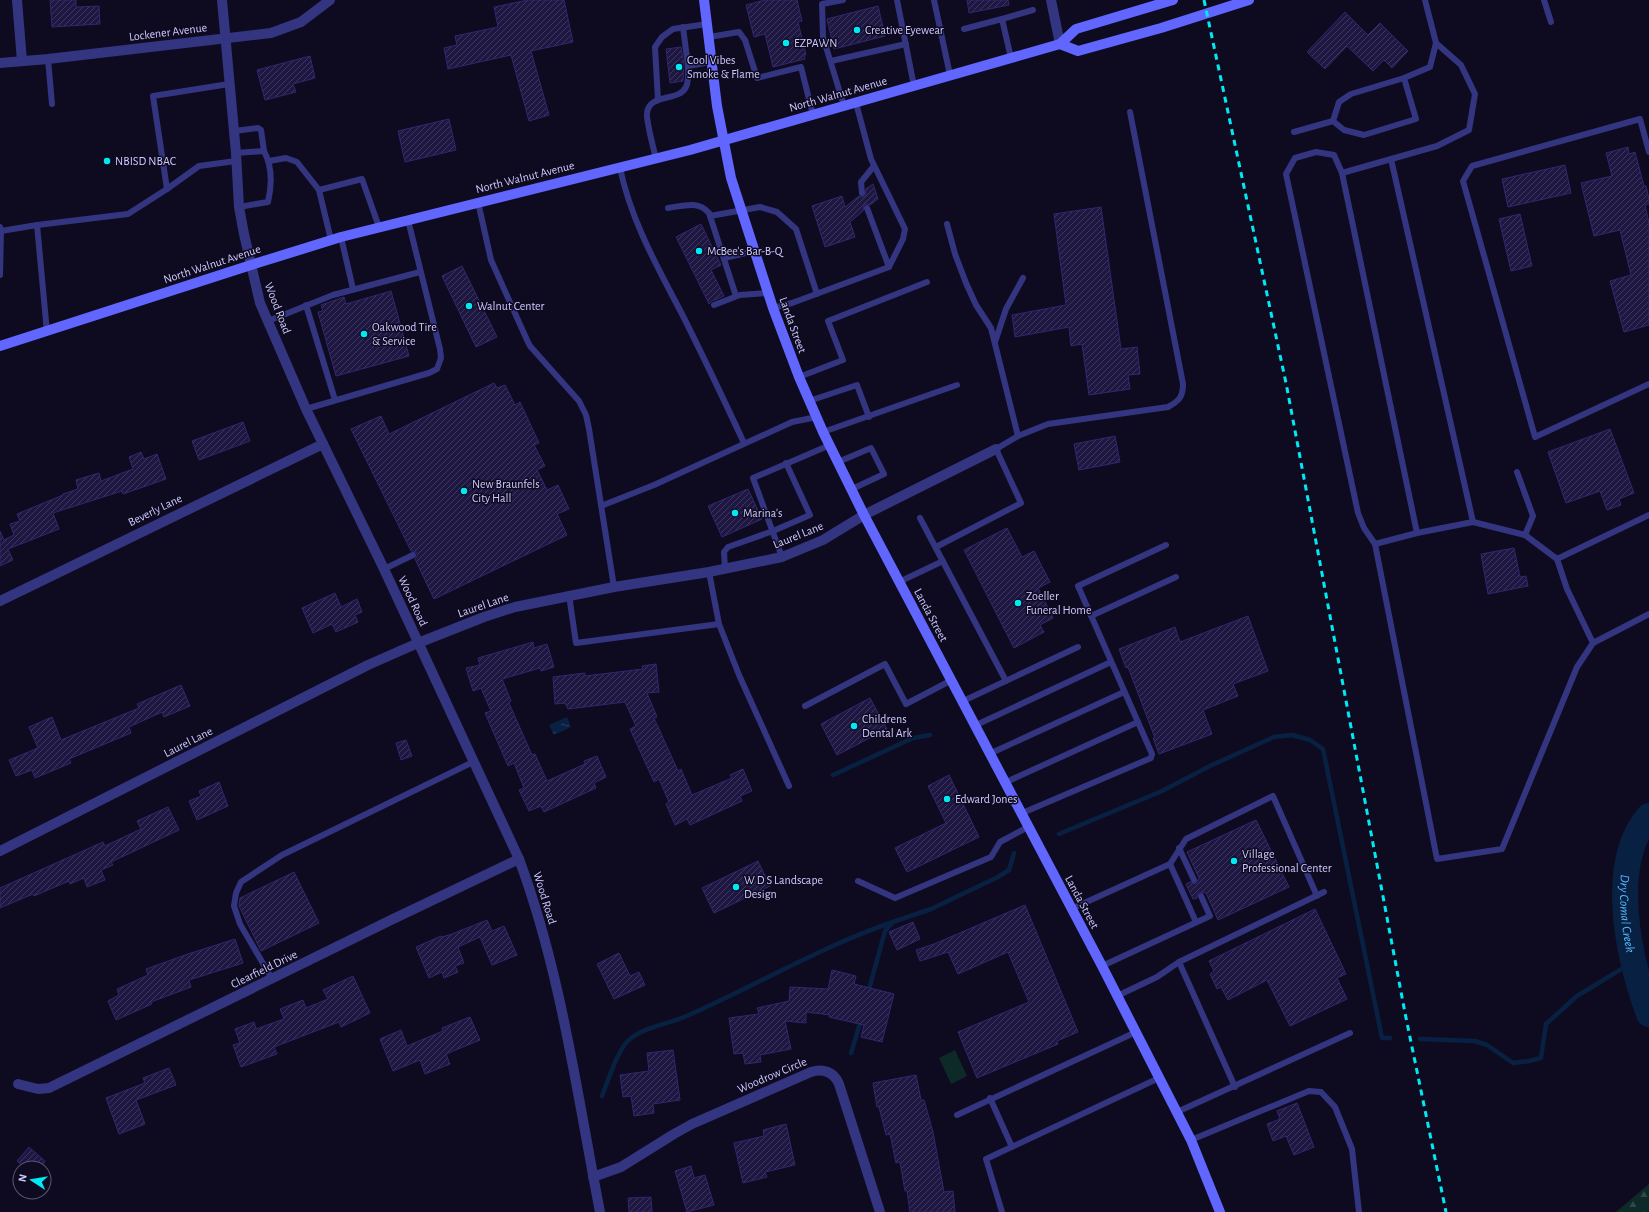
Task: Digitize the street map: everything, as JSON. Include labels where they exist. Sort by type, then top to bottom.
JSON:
[{"type":"main road","name":"Landa Street","points":[[704,0],[717,106],[731,178],[773,308],[799,377],[823,432],[864,515],[1020,814],[1102,966],[1191,1140],[1220,1212]]},
{"type":"main road","name":"North Walnut Avenue","points":[[0,346],[341,237],[656,159],[1060,44],[1076,29],[1173,0]]},
{"type":"main road","points":[[1060,44],[1078,51],[1161,28],[1249,0]]},
{"type":"street","points":[[17,0],[22,61]]},
{"type":"street","name":"Wood Road","points":[[222,0],[240,207],[250,265],[260,303],[306,410],[384,569],[519,859],[534,900],[553,974],[567,1038],[600,1212]]},
{"type":"street","name":"Lockener Avenue","points":[[0,63],[48,59],[271,33],[301,22],[330,0]]},
{"type":"street","points":[[1051,0],[1060,44]]},
{"type":"street","name":"Beverly Lane","points":[[0,601],[323,444]]},
{"type":"street","name":"Laurel Lane","points":[[0,851],[368,666],[418,643],[484,617],[515,607],[569,595],[709,572],[782,557],[823,540],[864,515],[996,449]]},
{"type":"street","name":"Clearfield Drive","points":[[18,1084],[38,1088],[49,1088],[384,923],[519,859]]},
{"type":"street","name":"Woodrow Circle","points":[[593,1177],[621,1167],[692,1124],[811,1072],[822,1070],[833,1075],[839,1084],[880,1212]]},
{"type":"lane","points":[[843,0],[822,4],[823,37],[844,106]]},
{"type":"lane","points":[[897,0],[914,86]]},
{"type":"lane","points":[[934,0],[950,75]]},
{"type":"lane","points":[[1333,121],[1340,102],[1351,94],[1404,78],[1430,67],[1436,43],[1425,0]]},
{"type":"lane","points":[[1544,0],[1551,22]]},
{"type":"lane","points":[[964,29],[1002,20],[1033,10]]},
{"type":"lane","points":[[1002,20],[1011,58]]},
{"type":"lane","points":[[658,100],[655,47],[662,36],[673,29],[707,24]]},
{"type":"lane","points":[[656,159],[647,113],[651,105],[658,100],[673,96],[685,89],[688,82],[688,66],[683,28]]},
{"type":"lane","points":[[709,37],[739,32],[745,40],[757,78],[801,67],[813,115]]},
{"type":"lane","points":[[1342,173],[1437,146],[1469,130],[1475,94],[1461,65],[1436,43]]},
{"type":"lane","points":[[831,61],[906,44]]},
{"type":"lane","points":[[48,59],[52,104]]},
{"type":"lane","points":[[688,66],[711,62]]},
{"type":"lane","points":[[1333,121],[1344,130],[1364,135],[1416,119],[1404,78]]},
{"type":"lane","points":[[167,189],[153,96],[230,84]]},
{"type":"lane","points":[[773,308],[792,303],[889,267],[903,239],[905,229],[868,152],[856,103]]},
{"type":"lane","points":[[936,547],[1021,503],[996,449],[1018,436],[1048,424],[1168,407],[1179,401],[1183,393],[1184,384],[1130,112]]},
{"type":"lane","points":[[1649,152],[1640,119],[1472,166],[1463,181],[1535,437],[1649,384]]},
{"type":"lane","points":[[1294,132],[1333,121]]},
{"type":"lane","points":[[234,131],[258,128],[261,130],[264,151],[269,161],[271,190],[268,202],[240,207]]},
{"type":"lane","points":[[0,275],[0,229],[128,214],[199,166],[264,151]]},
{"type":"lane","points":[[1417,533],[1342,173],[1334,155],[1316,152],[1295,158],[1286,174],[1358,513],[1364,528],[1375,544],[1437,859],[1502,849],[1577,667],[1593,643],[1649,614]]},
{"type":"lane","points":[[269,161],[286,158],[297,162],[319,190],[331,240]]},
{"type":"lane","points":[[1391,159],[1473,522]]},
{"type":"lane","points":[[862,193],[861,182],[874,166]]},
{"type":"lane","points":[[620,168],[625,193],[645,243],[703,356],[744,443]]},
{"type":"lane","points":[[319,190],[362,179],[379,227]]},
{"type":"lane","points":[[478,202],[492,261],[527,340],[557,378],[572,392],[579,401],[586,415],[614,587]]},
{"type":"lane","points":[[668,208],[692,204],[705,208],[710,216],[736,296]]},
{"type":"lane","points":[[710,216],[760,207],[777,212],[796,229],[817,294]]},
{"type":"lane","points":[[867,208],[889,267]]},
{"type":"lane","points":[[306,410],[429,373],[437,369],[441,354],[408,220]]},
{"type":"lane","points":[[947,224],[955,254],[966,283],[976,305],[991,328],[1018,436]]},
{"type":"lane","points":[[37,225],[47,332]]},
{"type":"lane","points":[[341,237],[353,289]]},
{"type":"lane","points":[[724,258],[755,251]]},
{"type":"lane","points":[[268,321],[333,294],[420,272]]},
{"type":"lane","points":[[995,342],[1006,309],[1023,278]]},
{"type":"lane","points":[[799,377],[843,360],[828,320],[927,282]]},
{"type":"lane","points":[[714,306],[736,296],[768,293]]},
{"type":"lane","points":[[306,305],[336,400]]},
{"type":"lane","points":[[810,401],[857,385],[869,417]]},
{"type":"lane","points":[[823,432],[957,385]]},
{"type":"lane","points":[[600,506],[654,485],[792,422],[817,417]]},
{"type":"lane","points":[[782,557],[753,478],[830,445]]},
{"type":"lane","points":[[838,462],[871,448],[884,474],[852,489]]},
{"type":"lane","points":[[725,568],[724,552],[728,547],[773,531],[810,515],[786,463]]},
{"type":"lane","points":[[1517,472],[1533,516],[1525,535]]},
{"type":"lane","points":[[1557,559],[1649,515]]},
{"type":"lane","points":[[920,518],[1006,681]]},
{"type":"lane","points":[[1375,544],[1417,533],[1473,522],[1525,535],[1557,559],[1567,589],[1593,643]]},
{"type":"lane","points":[[1020,814],[1151,758],[1152,754],[1078,586],[1166,545]]},
{"type":"lane","points":[[384,569],[413,555]]},
{"type":"lane","points":[[899,582],[943,561]]},
{"type":"lane","points":[[709,572],[719,624],[739,675],[789,786]]},
{"type":"lane","points":[[1091,616],[1176,577]]},
{"type":"lane","points":[[569,595],[576,643],[719,624]]},
{"type":"lane","points":[[961,702],[1078,646]]},
{"type":"lane","points":[[974,726],[1111,662]]},
{"type":"lane","points":[[805,706],[885,664],[906,704],[950,681]]},
{"type":"lane","points":[[989,754],[1124,692]]},
{"type":"lane","points":[[1004,783],[1138,722]]},
{"type":"lane","points":[[272,979],[240,924],[234,906],[236,893],[241,882],[282,855],[473,762]]},
{"type":"lane","points":[[1071,909],[1170,864],[1186,839],[1273,796],[1317,896]]},
{"type":"lane","points":[[858,881],[895,898],[991,857],[1000,842],[1028,827]]},
{"type":"lane","points":[[1179,848],[1194,880]]},
{"type":"lane","points":[[1170,864],[1196,922]]},
{"type":"lane","points":[[1117,996],[1157,977],[1179,962],[1324,892]]},
{"type":"lane","points":[[1102,966],[1210,916],[1201,896]]},
{"type":"lane","points":[[1179,962],[1235,1087]]},
{"type":"lane","points":[[957,1114],[1136,1032]]},
{"type":"lane","points":[[1176,1112],[1235,1087],[1350,1033]]},
{"type":"lane","points":[[1002,1212],[986,1159],[1159,1078]]},
{"type":"lane","points":[[1191,1140],[1309,1091],[1321,1092],[1335,1107],[1352,1149],[1360,1212]]},
{"type":"lane","points":[[990,1098],[1012,1147]]},
{"type":"green space","points":[[955,1050],[967,1076],[951,1084],[939,1058]]},
{"type":"green space","points":[[1649,1184],[1649,1212],[1616,1212]]},
{"type":"water","points":[[567,717],[571,727],[554,735],[549,725]]},
{"type":"building","points":[[50,0],[76,0],[76,7],[99,6],[100,24],[52,27]]},
{"type":"building","points":[[528,0],[564,0],[573,42],[531,51],[549,115],[529,121],[511,55],[448,69],[444,48],[457,45],[455,36],[498,27],[494,7]]},
{"type":"building","points":[[765,0],[797,0],[802,21],[798,22],[806,55],[804,55],[805,59],[773,67],[765,34],[754,37],[746,5]]},
{"type":"building","points":[[967,0],[1008,0],[1009,5],[969,13]]},
{"type":"building","points":[[878,6],[885,36],[834,49],[827,19]]},
{"type":"building","points":[[1345,12],[1368,35],[1380,23],[1408,51],[1392,68],[1384,60],[1373,71],[1347,46],[1325,69],[1307,52]]},
{"type":"building","points":[[681,47],[684,66],[683,81],[670,83],[666,49]]},
{"type":"building","points":[[310,56],[315,78],[293,84],[296,92],[265,100],[257,70]]},
{"type":"building","points":[[449,119],[456,150],[405,162],[398,131]]},
{"type":"building","points":[[1628,147],[1629,154],[1635,152],[1649,199],[1649,204],[1645,205],[1649,223],[1649,325],[1624,332],[1610,281],[1631,275],[1620,230],[1594,236],[1581,183],[1612,176],[1606,153]]},
{"type":"building","points":[[1565,165],[1571,193],[1508,207],[1502,179]]},
{"type":"building","points":[[873,184],[878,199],[870,205],[864,205],[863,211],[850,222],[855,237],[825,247],[812,206],[842,196],[845,207],[859,196],[865,196],[866,189]]},
{"type":"building","points":[[1101,207],[1121,349],[1137,347],[1140,374],[1128,375],[1130,389],[1089,395],[1082,344],[1071,346],[1069,327],[1015,337],[1012,315],[1066,305],[1054,214]]},
{"type":"building","points":[[1520,214],[1532,266],[1511,271],[1499,219]]},
{"type":"building","name":"McBee's Bar-B-Q","points":[[701,224],[721,265],[711,270],[724,296],[712,301],[709,304],[676,237]]},
{"type":"building","name":"Walnut Center","points":[[462,266],[497,337],[476,347],[442,276]]},
{"type":"building","name":"Oakwood Tire & Service","points":[[391,291],[409,356],[336,376],[318,312],[323,311],[321,305],[344,297],[346,304]]},
{"type":"building","name":"New Braunfels City Hall","points":[[494,383],[497,388],[505,385],[515,405],[520,402],[539,443],[534,445],[545,466],[537,470],[547,490],[558,485],[569,509],[557,514],[567,535],[434,599],[415,559],[417,553],[411,551],[351,429],[381,416],[389,434]]},
{"type":"building","points":[[243,422],[250,441],[199,460],[192,441]]},
{"type":"building","points":[[1610,429],[1634,493],[1619,499],[1621,505],[1607,510],[1600,491],[1566,503],[1548,452]]},
{"type":"building","points":[[1115,436],[1120,462],[1079,470],[1074,444]]},
{"type":"building","points":[[141,452],[144,459],[157,454],[166,479],[123,494],[122,491],[53,513],[59,529],[8,549],[13,560],[0,566],[0,531],[4,540],[14,535],[10,524],[20,521],[17,514],[78,489],[76,480],[99,473],[101,481],[133,469],[129,457]]},
{"type":"building","name":"Marina's","points":[[748,489],[762,519],[722,537],[708,506]]},
{"type":"building","name":"Zoeller Funeral Home","points":[[1007,528],[1022,557],[1034,551],[1050,582],[1038,588],[1053,618],[1040,625],[1044,632],[1014,648],[964,550]]},
{"type":"building","points":[[1514,548],[1520,577],[1526,576],[1528,586],[1488,594],[1481,554]]},
{"type":"building","points":[[335,593],[341,607],[357,599],[362,612],[355,615],[358,622],[336,632],[332,624],[313,633],[302,608]]},
{"type":"building","points":[[1248,616],[1268,671],[1233,684],[1238,696],[1203,710],[1212,734],[1159,754],[1153,738],[1155,738],[1128,667],[1126,668],[1119,649],[1175,627],[1180,642]]},
{"type":"building","points":[[533,642],[534,648],[547,644],[554,667],[541,671],[540,668],[502,679],[511,701],[509,703],[532,755],[535,754],[547,781],[585,764],[584,761],[597,756],[606,777],[594,783],[596,788],[544,812],[541,806],[529,811],[519,790],[524,788],[514,763],[508,766],[485,713],[491,711],[481,688],[473,691],[466,668],[480,665],[478,658]]},
{"type":"building","points":[[656,664],[659,692],[647,693],[657,717],[654,718],[678,771],[681,769],[692,795],[732,778],[730,775],[743,769],[752,791],[740,796],[742,801],[690,825],[687,819],[675,825],[666,804],[669,802],[659,779],[654,782],[630,729],[636,726],[625,702],[568,709],[565,703],[555,704],[553,677],[585,673],[585,676],[643,669],[642,666]]},
{"type":"building","points":[[181,685],[190,706],[164,717],[162,712],[129,727],[131,733],[69,759],[71,763],[35,778],[32,770],[16,776],[9,760],[38,748],[29,727],[52,717],[61,740],[139,708],[137,704]]},
{"type":"building","name":"Childrens Dental Ark","points":[[870,698],[887,729],[837,755],[821,724]]},
{"type":"building","points":[[406,740],[412,756],[401,760],[396,743]]},
{"type":"building","points":[[949,775],[979,837],[907,872],[895,848],[946,823],[928,786]]},
{"type":"building","points":[[219,782],[228,806],[197,820],[189,801],[201,796],[199,791]]},
{"type":"building","points":[[168,807],[179,830],[111,862],[113,865],[101,870],[105,880],[87,887],[84,878],[70,884],[69,881],[34,896],[33,894],[0,908],[0,888],[103,842],[105,846],[141,829],[137,821]]},
{"type":"building","name":"Village Professional Center","points":[[1256,820],[1289,887],[1218,920],[1206,893],[1200,892],[1197,894],[1197,898],[1193,899],[1186,884],[1190,882],[1196,884],[1199,878],[1187,852]]},
{"type":"building","name":"W D S Landscape Design","points":[[758,861],[770,886],[714,913],[702,888]]},
{"type":"building","points":[[294,872],[319,923],[261,951],[239,906],[240,898]]},
{"type":"building","points":[[1025,905],[1078,1032],[1057,1041],[1058,1044],[977,1078],[958,1032],[1029,1002],[1008,952],[958,974],[948,952],[920,961],[916,950],[934,944]]},
{"type":"building","points":[[1315,909],[1346,974],[1337,978],[1347,999],[1290,1026],[1267,980],[1228,1000],[1221,987],[1217,989],[1210,974],[1214,971],[1209,961]]},
{"type":"building","points":[[487,920],[492,931],[504,926],[517,955],[492,965],[480,937],[458,947],[464,963],[455,966],[458,972],[444,978],[442,972],[429,978],[416,947],[441,936],[452,934]]},
{"type":"building","points":[[913,922],[920,939],[897,950],[889,932]]},
{"type":"building","points":[[235,939],[243,963],[189,980],[191,987],[151,1002],[152,1004],[116,1020],[108,1001],[119,995],[117,989],[148,975],[146,969]]},
{"type":"building","points":[[619,953],[630,976],[639,972],[645,985],[614,999],[597,964]]},
{"type":"building","points":[[832,970],[856,976],[854,984],[894,994],[882,1042],[861,1037],[864,1025],[829,1017],[830,1015],[806,1012],[806,1023],[785,1021],[791,1049],[760,1055],[761,1062],[745,1064],[743,1053],[734,1054],[729,1018],[759,1014],[757,1008],[789,1001],[790,987],[828,989]]},
{"type":"building","points":[[353,976],[370,1013],[341,1027],[339,1022],[274,1047],[277,1054],[241,1067],[233,1045],[240,1043],[235,1029],[254,1022],[256,1029],[284,1019],[280,1009],[303,1000],[306,1008],[328,999],[323,990]]},
{"type":"building","points":[[470,1017],[480,1040],[446,1054],[450,1064],[425,1074],[420,1060],[393,1071],[380,1039],[401,1030],[407,1046],[443,1031],[442,1028]]},
{"type":"building","points":[[673,1050],[680,1100],[653,1104],[654,1113],[634,1116],[631,1096],[623,1097],[620,1075],[649,1071],[647,1053]]},
{"type":"building","points":[[169,1068],[176,1085],[136,1100],[145,1124],[119,1134],[106,1098],[145,1083],[143,1078]]},
{"type":"building","points":[[916,1075],[921,1100],[924,1100],[933,1132],[944,1192],[953,1191],[955,1212],[910,1212],[900,1162],[896,1163],[890,1134],[886,1135],[879,1107],[877,1107],[873,1083]]},
{"type":"building","points":[[1297,1103],[1314,1147],[1294,1155],[1286,1136],[1273,1141],[1267,1124],[1280,1119],[1277,1111]]},
{"type":"building","points":[[786,1124],[795,1165],[765,1172],[767,1177],[743,1183],[734,1143],[764,1136],[763,1130]]},
{"type":"building","points":[[29,1147],[44,1160],[18,1160]]},
{"type":"building","points":[[691,1166],[694,1178],[705,1175],[714,1205],[687,1212],[675,1171]]},
{"type":"building","points":[[651,1197],[652,1212],[629,1212],[628,1198]]},
{"type":"waterway","points":[[833,775],[913,738],[930,735]]},
{"type":"waterway","points":[[1059,834],[1162,791],[1212,765],[1274,737],[1292,735],[1310,740],[1323,749],[1382,1038],[1390,1038]]},
{"type":"waterway","name":"Dry Comal Creek","points":[[1649,816],[1636,836],[1628,859],[1625,885],[1629,940],[1635,967],[1649,1014]]},
{"type":"waterway","points":[[868,993],[885,931],[893,922],[931,909],[998,877],[1009,870],[1014,853]]},
{"type":"waterway","points":[[602,1096],[621,1050],[626,1043],[636,1035],[643,1031],[689,1015],[841,942],[893,922]]},
{"type":"waterway","points":[[1420,1039],[1475,1041],[1487,1045],[1513,1063],[1541,1058],[1546,1024],[1577,996],[1633,962]]},
{"type":"waterway","points":[[851,1053],[861,1020]]},
{"type":"railway","points":[[1204,0],[1286,383],[1405,1013],[1446,1212]]},
{"type":"place","name":"Creative Eyewear","points":[[857,30]]},
{"type":"place","name":"EZPAWN","points":[[786,43]]},
{"type":"place","name":"Cool Vibes Smoke & Flame","points":[[679,67]]},
{"type":"place","name":"NBISD NBAC","points":[[107,161]]},
{"type":"place","name":"McBee's Bar-B-Q","points":[[699,251]]},
{"type":"place","name":"Walnut Center","points":[[469,306]]},
{"type":"place","name":"Oakwood Tire & Service","points":[[364,334]]},
{"type":"place","name":"New Braunfels City Hall","points":[[464,491]]},
{"type":"place","name":"Marina's","points":[[735,513]]},
{"type":"place","name":"Zoeller Funeral Home","points":[[1018,603]]},
{"type":"place","name":"Childrens Dental Ark","points":[[854,726]]},
{"type":"place","name":"Edward Jones","points":[[947,799]]},
{"type":"place","name":"Village Professional Center","points":[[1234,861]]},
{"type":"place","name":"W D S Landscape Design","points":[[736,887]]}]
